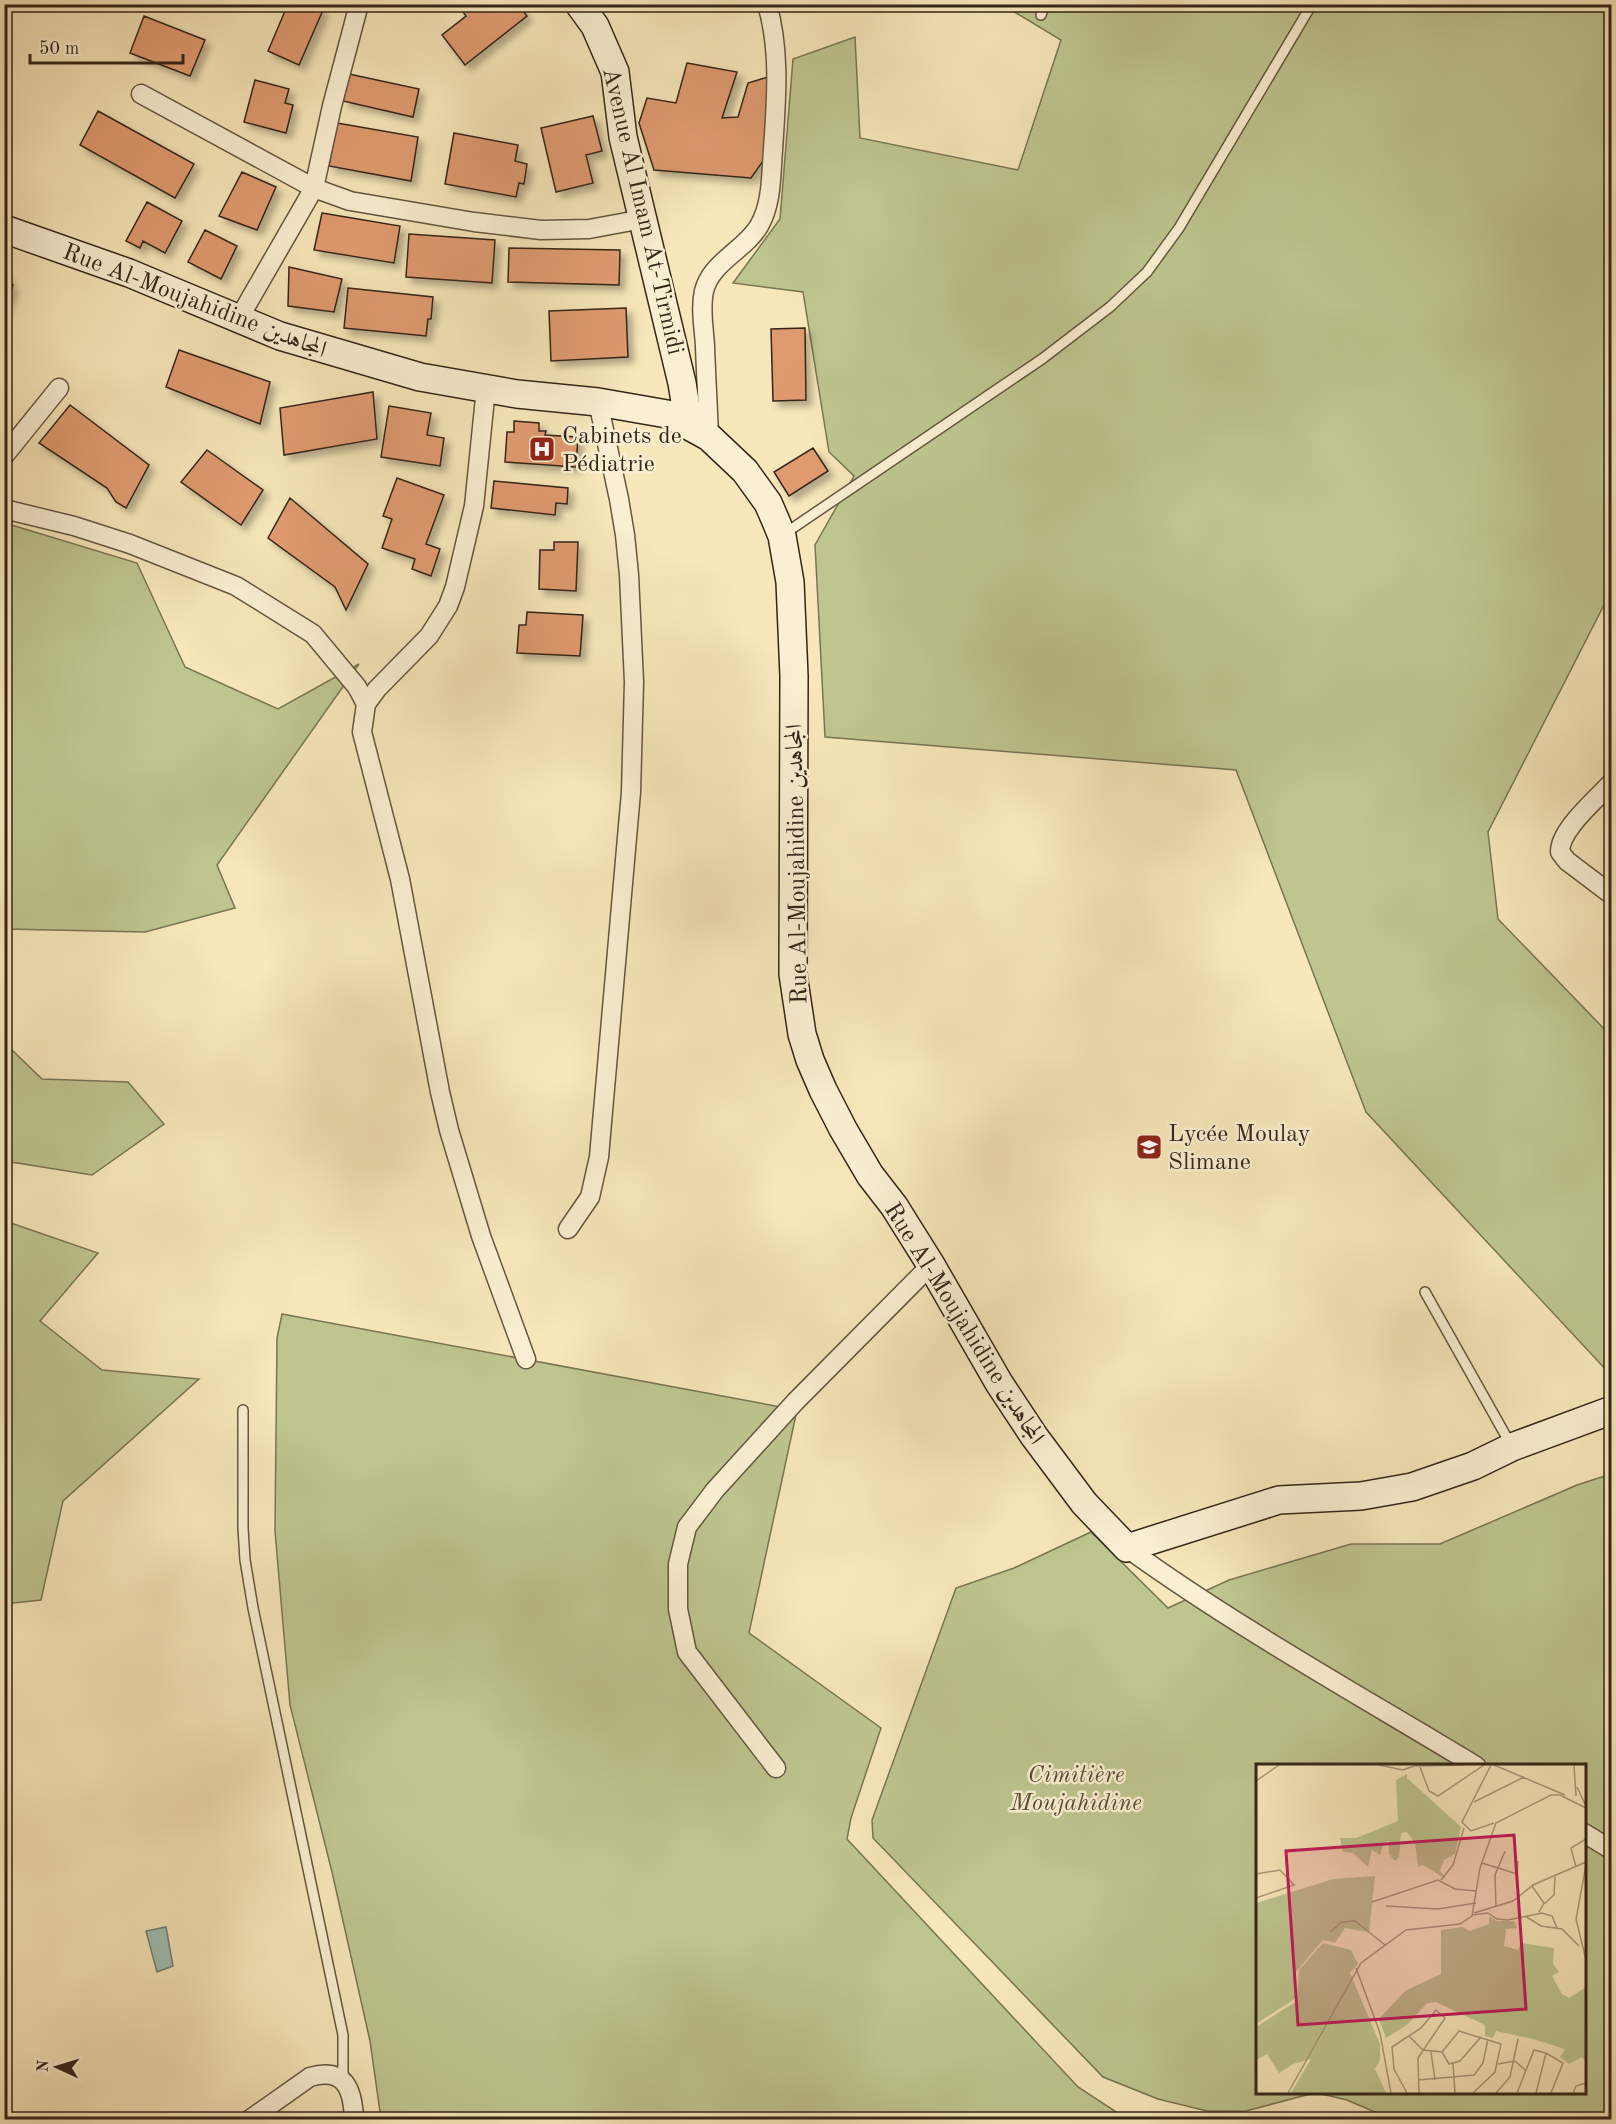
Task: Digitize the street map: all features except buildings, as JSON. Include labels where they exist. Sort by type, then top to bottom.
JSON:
[{"type":"street","points":[[238,320],[314,188],[332,106],[359,4]]},
{"type":"street","name":"Avenue Al Imam At-Tirmidi","points":[[579,4],[595,26],[615,72],[620,119],[643,219],[682,383],[699,431]]},
{"type":"street","points":[[699,431],[704,290],[714,271],[756,231],[764,216],[769,193],[776,109],[777,63],[767,4]]},
{"type":"street","points":[[141,94],[314,188],[350,201],[518,228],[571,231],[643,219]]},
{"type":"street","name":"Rue Al-Moujahidine المجاهدين","points":[[4,229],[129,273],[280,336],[420,377],[517,394],[598,402],[667,414],[699,431],[730,455],[768,503],[782,536],[792,619],[793,955],[796,1005],[801,1034],[823,1090],[843,1129],[931,1265],[999,1383],[1034,1436],[1084,1503],[1127,1548],[1218,1609],[1473,1764]]},
{"type":"street","points":[[4,456],[59,388]]},
{"type":"street","points":[[486,388],[474,506],[462,564],[448,606],[429,636],[377,688],[366,704],[362,732],[400,879],[449,1130],[481,1236],[526,1359]]},
{"type":"street","points":[[568,1230],[590,1197],[601,1147],[634,753],[634,682],[629,575],[619,499],[598,402]]},
{"type":"street","points":[[4,509],[74,526],[130,544],[236,586],[313,634],[357,687],[366,704]]},
{"type":"street","points":[[1611,782],[1568,830],[1560,846],[1560,852],[1567,861],[1611,895]]},
{"type":"street","points":[[776,1768],[687,1652],[678,1609],[678,1564],[687,1527],[715,1490],[795,1402],[931,1265]]},
{"type":"street","points":[[1127,1548],[1280,1500],[1361,1496],[1412,1487],[1473,1466],[1512,1447],[1611,1410]]},
{"type":"street","points":[[1586,1834],[1611,1850]]},
{"type":"street","points":[[249,2120],[310,2077],[320,2074],[343,2079],[350,2089],[354,2120]]},
{"type":"lane","points":[[1041,15],[1045,4]]},
{"type":"lane","points":[[782,536],[1041,359],[1117,302],[1136,284],[1158,259],[1174,235],[1312,4]]},
{"type":"lane","points":[[1425,1292],[1512,1447]]},
{"type":"lane","points":[[243,1410],[243,1528],[250,1589],[343,2035],[343,2079]]},
{"type":"green space","points":[[1003,5],[1611,5],[1611,598],[1604,605],[1488,832],[1498,919],[1611,1036],[1611,1371],[1608,1372],[1366,1112],[1236,770],[825,737],[815,545],[854,476],[829,452],[803,292],[733,283],[780,219],[793,59],[855,37],[860,138],[1018,170],[1061,40]]},
{"type":"green space","points":[[5,523],[137,563],[185,667],[278,709],[359,664],[217,865],[235,908],[145,932],[5,929]]},
{"type":"green space","points":[[12,1050],[42,1079],[128,1082],[164,1124],[92,1175],[5,1161],[5,1051]]},
{"type":"green space","points":[[5,1221],[98,1253],[40,1321],[102,1370],[199,1379],[63,1501],[41,1600],[5,1604]]},
{"type":"green space","points":[[282,1314],[797,1410],[749,1633],[881,1728],[851,1818],[847,1839],[1078,2087],[1127,2119],[381,2119],[370,2041],[332,1872],[290,1705],[275,1531],[277,1338]]},
{"type":"green space","name":"Cimitière Moujahidine","points":[[1611,1474],[1611,2119],[1391,2119],[1347,2100],[1321,2094],[1586,2094],[1586,1764],[1256,1764],[1256,2094],[1310,2094],[1246,2111],[1207,2111],[1158,2099],[1103,2077],[873,1838],[872,1820],[956,1588],[1014,1568],[1091,1532],[1168,1608],[1229,1580],[1351,1544],[1440,1544],[1577,1485]]},
{"type":"water","points":[[166,1927],[173,1966],[157,1972],[146,1931]]},
{"type":"place","name":"Cabinets de Pédiatrie","points":[[542,449]]},
{"type":"place","name":"Lycée Moulay Slimane","points":[[1149,1147]]}]
